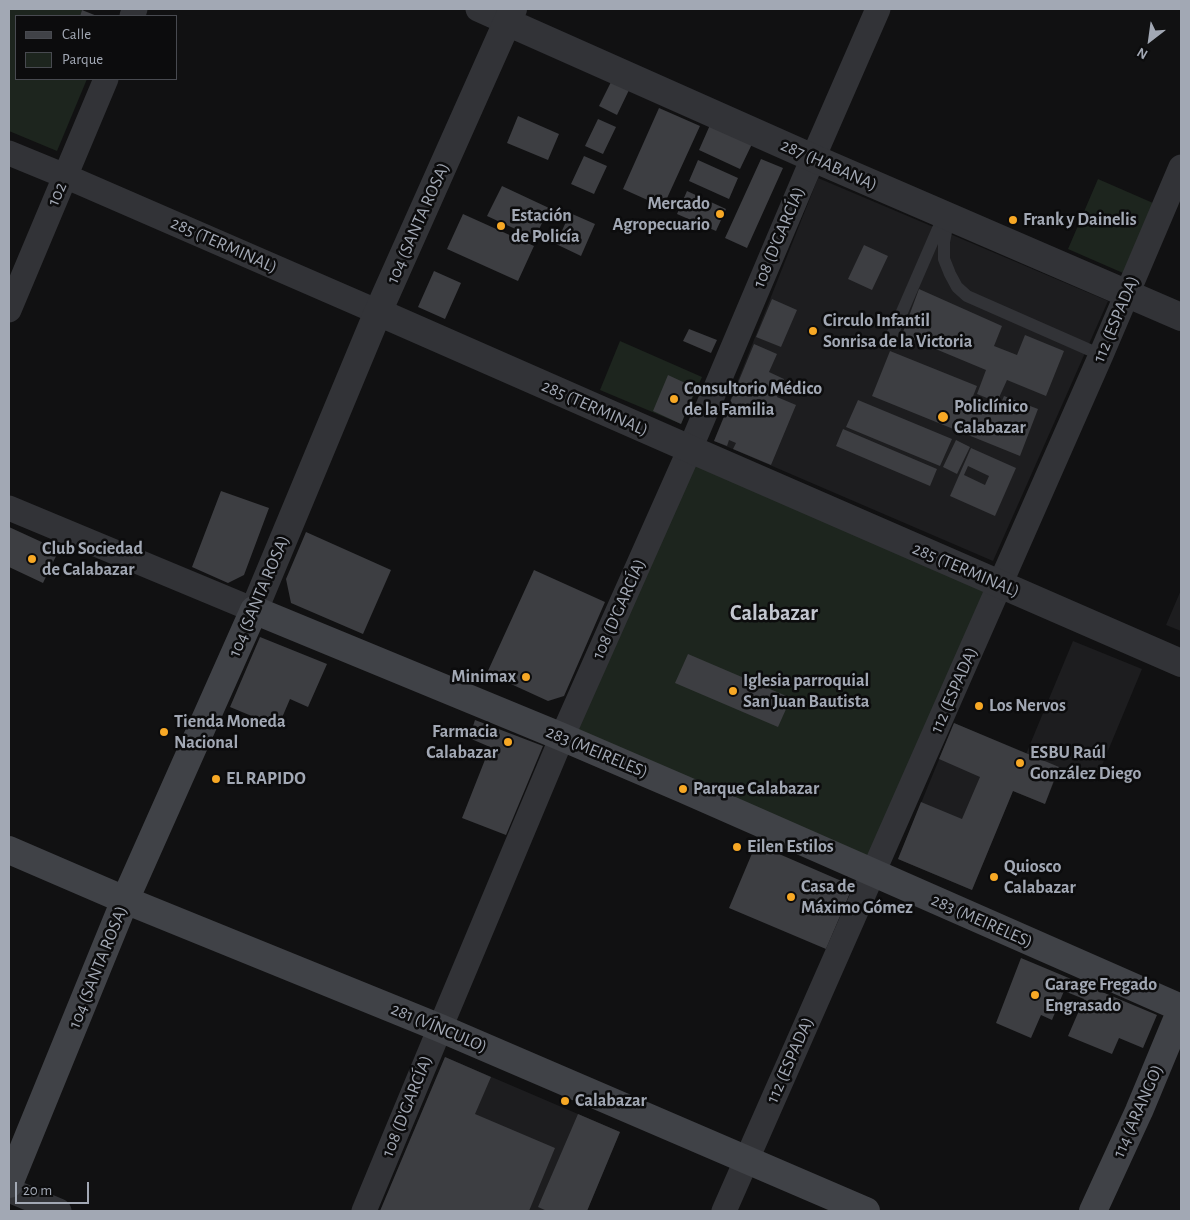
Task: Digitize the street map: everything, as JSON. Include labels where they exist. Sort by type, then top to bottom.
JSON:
[{"type":"main road","name":"283 (MEIRELES)","points":[[254,610],[683,788],[1181,1009]]},
{"type":"main road","name":"104 (SANTA ROSA)","points":[[9,1184],[125,900],[254,610]]},
{"type":"main road","name":"281 (VÍNCULO)","points":[[9,850],[125,900],[440,1028],[866,1211]]},
{"type":"main road","name":"114 (ARANGO)","points":[[1093,1211],[1181,1009]]},
{"type":"street","name":"287 (HABANA)","points":[[478,9],[510,15],[813,158],[1181,317]]},
{"type":"street","name":"108 (D'GARCÍA)","points":[[364,1211],[562,737],[690,450],[878,9]]},
{"type":"street","name":"104 (SANTA ROSA)","points":[[254,610],[378,312],[510,15]]},
{"type":"street","name":"102","points":[[9,310],[106,80]]},
{"type":"street","name":"285 (TERMINAL)","points":[[9,153],[1181,662]]},
{"type":"street","name":"112 (ESPADA)","points":[[724,1211],[1101,355],[1181,167]]},
{"type":"street","name":"283 (MEIRELES)","points":[[9,508],[254,610]]},
{"type":"street","points":[[9,1190],[59,1211]]},
{"type":"lane","points":[[892,335],[947,216]]},
{"type":"lane","points":[[947,216],[944,259],[957,287],[967,296],[1101,355]]},
{"type":"shaded area","name":"Policlínico Calabazar","points":[[818,178],[1108,301],[993,561],[714,441]]},
{"type":"shaded area","points":[[1181,590],[1181,631],[1166,625]]},
{"type":"shaded area","name":"ESBU Raúl González Diego","points":[[1073,641],[1142,669],[1095,782],[1060,767],[1045,804],[1013,791],[972,890],[898,859],[954,723],[1026,754]]},
{"type":"shaded area","points":[[445,1057],[620,1132],[587,1211],[380,1211]]},
{"type":"green space","points":[[9,9],[82,10],[80,15],[15,15],[15,80],[87,80],[57,151],[9,131]]},
{"type":"green space","points":[[1098,179],[1153,203],[1123,273],[1068,249]]},
{"type":"green space","points":[[620,341],[702,377],[681,424],[600,390]]},
{"type":"green space","points":[[690,449],[1000,585],[873,873],[562,737]]},
{"type":"building","points":[[82,10],[94,15],[80,15]]},
{"type":"building","points":[[611,82],[629,90],[617,115],[599,106]]},
{"type":"building","points":[[659,108],[700,126],[663,207],[623,189]]},
{"type":"building","points":[[518,116],[559,134],[548,160],[507,143]]},
{"type":"building","points":[[598,119],[616,127],[603,154],[585,146]]},
{"type":"building","points":[[710,125],[752,144],[740,169],[699,150]]},
{"type":"building","points":[[584,156],[607,166],[594,194],[571,184]]},
{"type":"building","points":[[761,159],[783,168],[747,248],[725,238]]},
{"type":"building","points":[[698,160],[738,178],[729,199],[689,181]]},
{"type":"building","points":[[502,186],[549,208],[535,238],[487,216]]},
{"type":"building","points":[[687,191],[726,209],[716,231],[677,214]]},
{"type":"building","points":[[570,213],[595,224],[581,256],[556,244]]},
{"type":"building","points":[[463,214],[534,246],[518,281],[447,249]]},
{"type":"building","points":[[864,245],[888,256],[872,290],[848,279]]},
{"type":"building","points":[[434,271],[461,283],[445,319],[418,307]]},
{"type":"building","points":[[919,289],[1002,326],[994,346],[1017,355],[1025,335],[1064,351],[1046,396],[1007,380],[997,402],[977,394],[986,370],[902,335]]},
{"type":"building","points":[[772,299],[797,310],[781,347],[756,337]]},
{"type":"building","points":[[689,329],[717,340],[711,353],[683,341]]},
{"type":"building","points":[[754,344],[777,354],[769,372],[784,379],[777,397],[796,405],[771,465],[733,449],[736,443],[729,440],[727,446],[714,441]]},
{"type":"building","points":[[890,351],[977,386],[970,404],[996,415],[1004,396],[1038,409],[1020,456],[872,396]]},
{"type":"building","name":"Consultorio Médico de la Familia","points":[[668,375],[696,388],[681,424],[653,411]]},
{"type":"building","points":[[858,400],[952,439],[940,466],[846,427]]},
{"type":"building","points":[[843,429],[937,469],[930,486],[836,446]]},
{"type":"building","points":[[956,440],[970,447],[957,474],[943,467]]},
{"type":"building","points":[[971,448],[1016,468],[995,516],[950,496]],"holes":[[[968,466],[989,476],[985,485],[964,475]]]},
{"type":"building","points":[[221,491],[269,508],[244,575],[228,583],[192,567]]},
{"type":"building","name":"Club Sociedad de Calabazar","points":[[9,527],[59,550],[43,583],[9,567]]},
{"type":"building","points":[[306,532],[391,570],[363,634],[291,603],[286,579]]},
{"type":"building","points":[[534,570],[605,602],[564,696],[548,701],[487,673]]},
{"type":"building","points":[[260,637],[327,664],[308,707],[290,699],[278,727],[230,707]]},
{"type":"building","name":"Iglesia parroquial San Juan Bautista","points":[[688,654],[791,698],[778,727],[675,683]]},
{"type":"building","points":[[475,720],[543,746],[506,835],[462,818],[490,747],[469,738]]},
{"type":"building","points":[[954,723],[1059,767],[1045,804],[1013,791],[972,890],[898,859],[921,802],[962,819],[980,777],[939,759]]},
{"type":"building","name":"Casa de Máximo Gómez","points":[[756,844],[853,886],[826,949],[729,908]]},
{"type":"building","points":[[1021,958],[1157,1015],[1143,1048],[1119,1038],[1112,1054],[1068,1036],[1084,999],[1064,991],[1052,1020],[1041,1015],[1031,1038],[996,1023]]},
{"type":"building","points":[[445,1057],[491,1077],[475,1114],[555,1148],[529,1211],[380,1211]]},
{"type":"building","points":[[578,1114],[620,1132],[587,1211],[547,1211],[538,1207]]},
{"type":"place","name":"Mercado Agropecuario","points":[[720,214]]},
{"type":"place","name":"Frank y Dainelis","points":[[1013,220]]},
{"type":"place","name":"Estación de Policía","points":[[501,226]]},
{"type":"place","name":"Circulo Infantil Sonrisa de la Victoria","points":[[813,331]]},
{"type":"place","name":"Consultorio Médico de la Familia","points":[[674,399]]},
{"type":"place","name":"Policlínico Calabazar","points":[[943,417]]},
{"type":"place","name":"Club Sociedad de Calabazar","points":[[32,559]]},
{"type":"place","name":"Minimax","points":[[526,677]]},
{"type":"place","name":"Iglesia parroquial San Juan Bautista","points":[[733,691]]},
{"type":"place","name":"Los Nervos","points":[[979,706]]},
{"type":"place","name":"Tienda Moneda Nacional","points":[[164,732]]},
{"type":"place","name":"Farmacia Calabazar","points":[[508,742]]},
{"type":"place","name":"ESBU Raúl González Diego","points":[[1020,763]]},
{"type":"place","name":"EL RAPIDO","points":[[216,779]]},
{"type":"place","name":"Parque Calabazar","points":[[683,789]]},
{"type":"place","name":"Eilen Estilos","points":[[737,847]]},
{"type":"place","name":"Quiosco Calabazar","points":[[994,877]]},
{"type":"place","name":"Casa de Máximo Gómez","points":[[791,897]]},
{"type":"place","name":"Garage Fregado Engrasado","points":[[1035,995]]},
{"type":"place","name":"Calabazar","points":[[565,1101]]},
{"type":"district","name":"Calabazar","points":[[774,613]]}]
